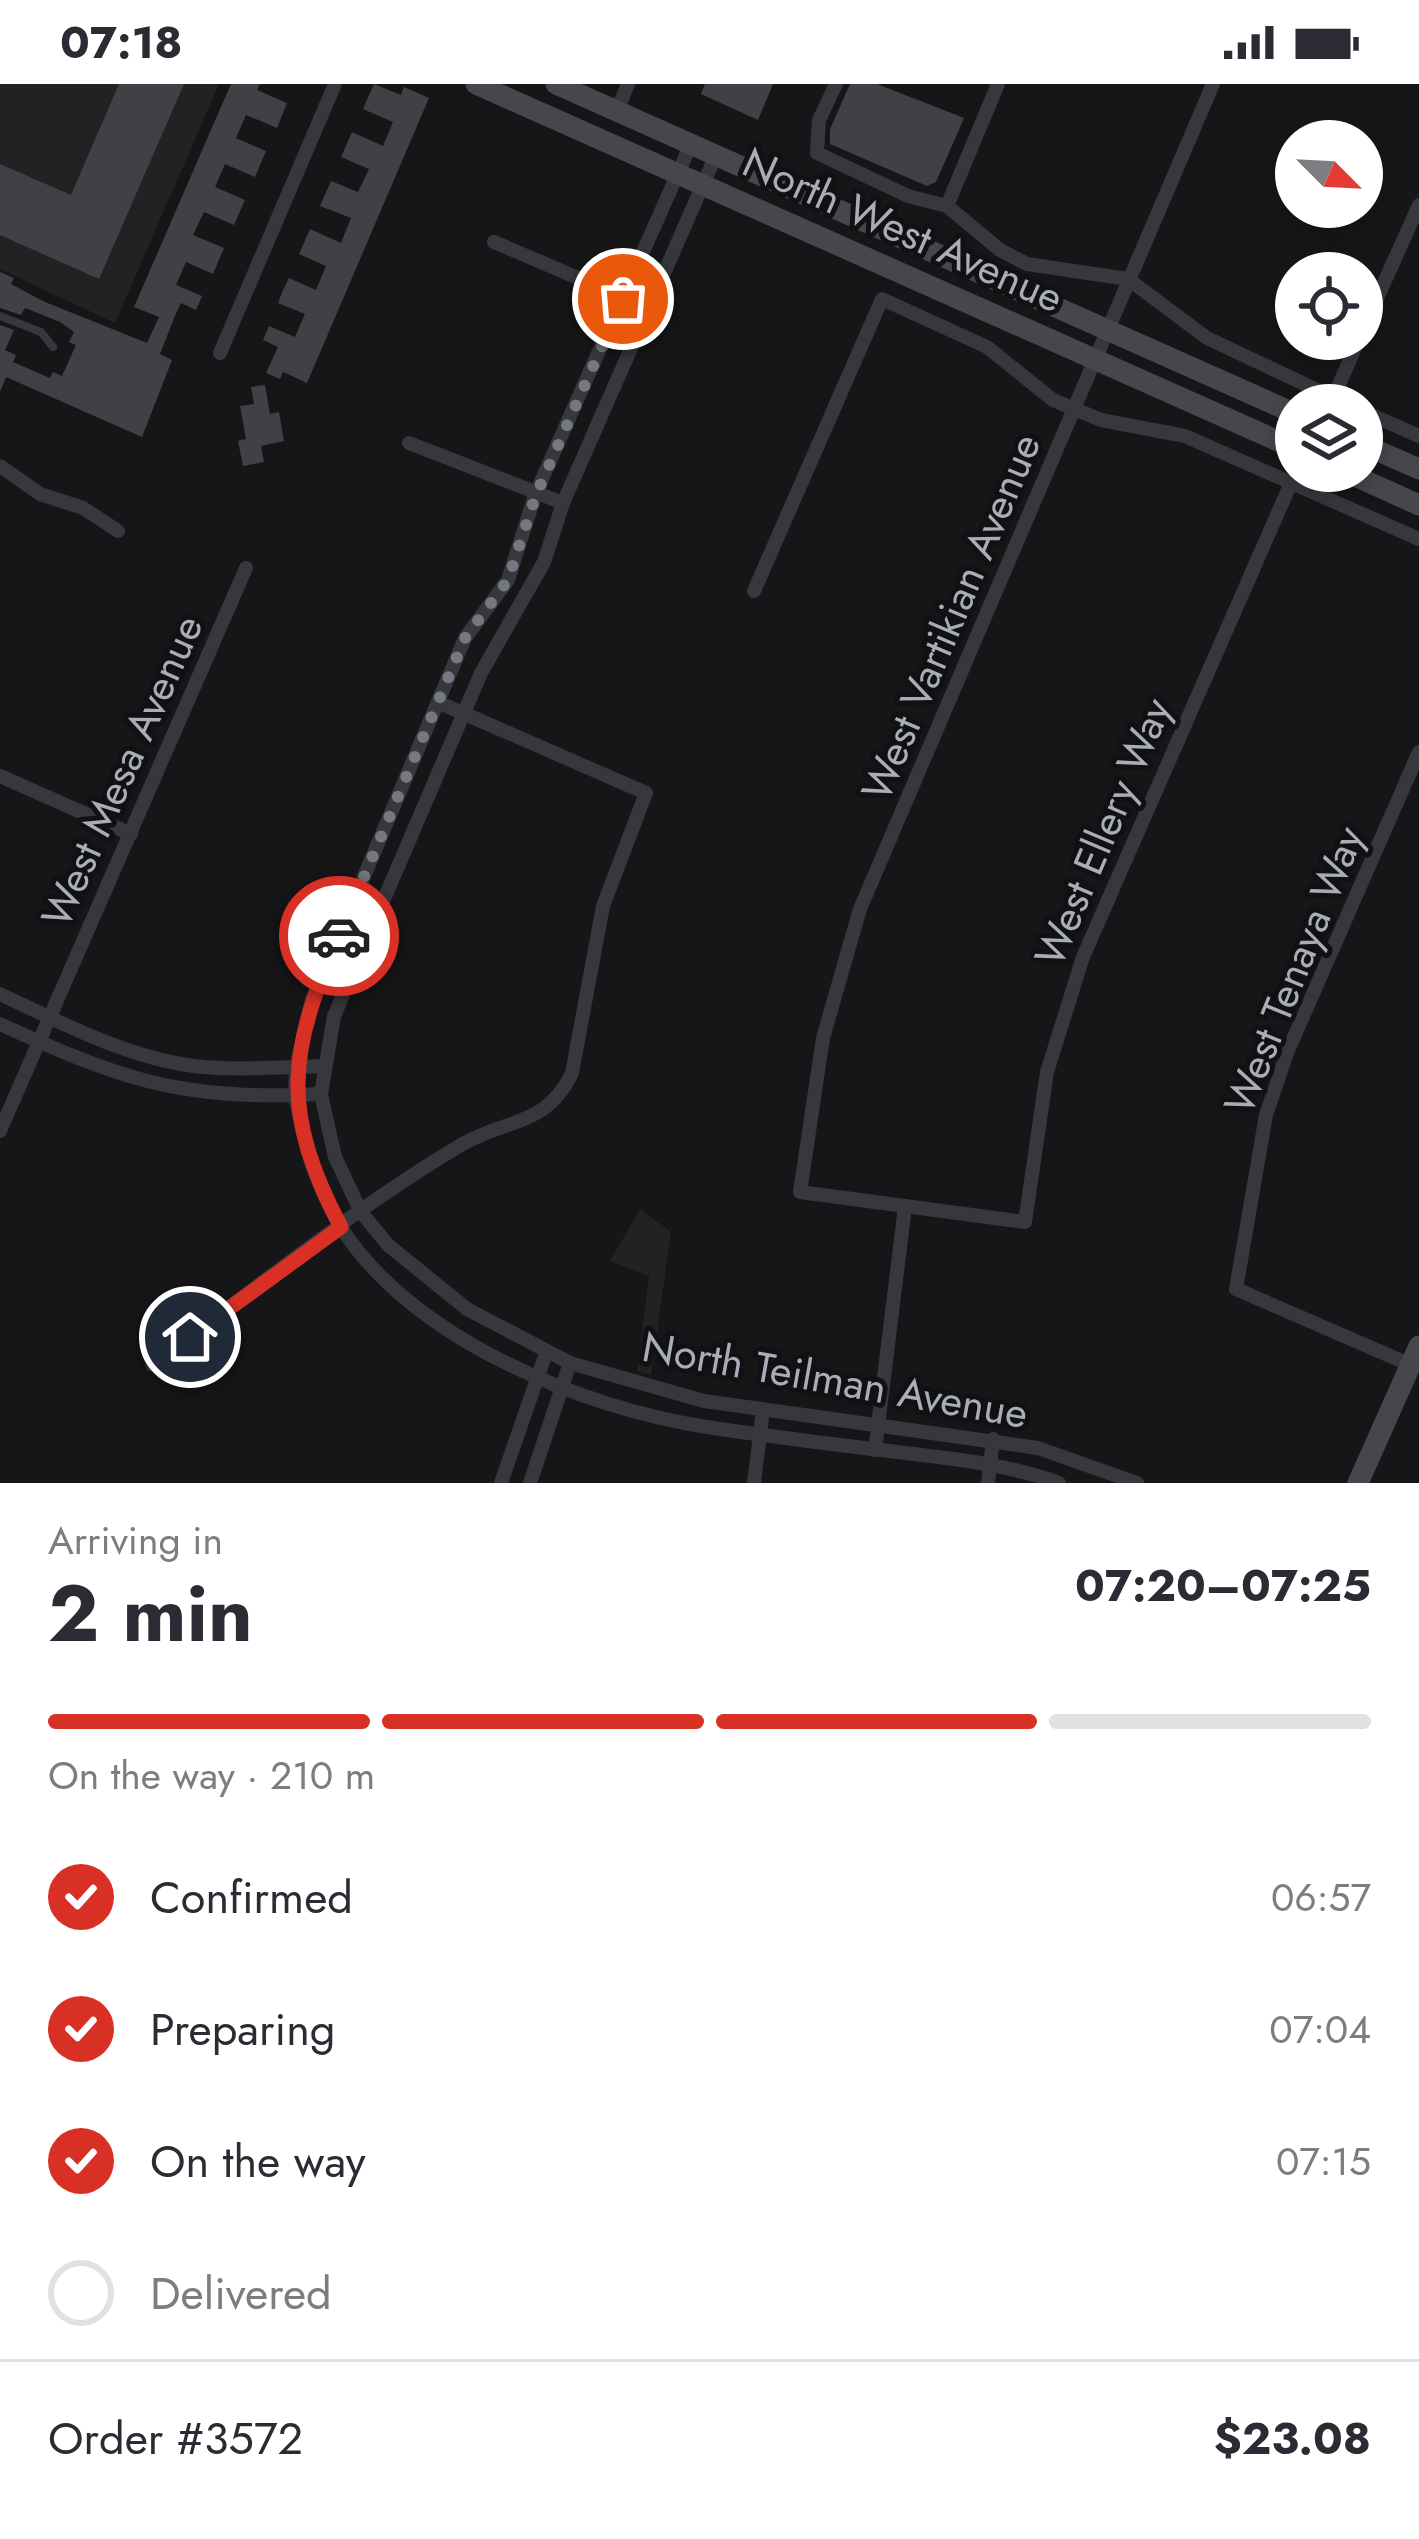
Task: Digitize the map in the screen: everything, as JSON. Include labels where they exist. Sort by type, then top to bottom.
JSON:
[{"type":"main road","name":"North West Avenue","points":[[476,84],[1275,440]]},
{"type":"main road","name":"North West Avenue","points":[[556,84],[1275,405]]},
{"type":"main road","points":[[1383,453],[1419,469]]},
{"type":"main road","points":[[1383,489],[1419,505]]},
{"type":"main road","points":[[1358,1483],[1415,1355]]},
{"type":"street","points":[[220,353],[335,84]]},
{"type":"street","points":[[617,111],[628,84]]},
{"type":"street","name":"North West Avenue","points":[[836,84],[819,120],[817,153],[908,196],[946,206],[1000,250],[1027,264],[1128,279],[1208,338],[1304,384]]},
{"type":"street","name":"North West Avenue","points":[[946,206],[998,84]]},
{"type":"street","name":"West Vartikian Avenue","points":[[905,1207],[800,1192],[823,1037],[860,909],[1213,84]]},
{"type":"street","name":"North Teilman Avenue","points":[[691,144],[536,495],[508,580],[465,638],[311,999],[296,1067],[295,1095],[312,1167],[341,1227],[376,1271],[424,1312],[561,1387],[644,1413],[760,1434],[990,1464],[1059,1483]]},
{"type":"street","points":[[0,1024],[152,1085],[228,1097],[321,1094],[334,1016],[350,974],[499,638],[544,562],[563,503],[716,155]]},
{"type":"street","points":[[1383,285],[1419,205]]},
{"type":"street","points":[[494,242],[648,308]]},
{"type":"street","points":[[754,591],[882,299],[987,347],[1053,400],[1101,420],[1185,436],[1275,476]]},
{"type":"street","points":[[1383,420],[1419,436]]},
{"type":"street","points":[[409,443],[563,503]]},
{"type":"street","points":[[0,466],[40,494],[97,515],[118,531]]},
{"type":"street","name":"West Ellery Way","points":[[905,1207],[1025,1222],[1047,1072],[1070,994],[1287,492]]},
{"type":"street","points":[[1312,492],[1419,539]]},
{"type":"street","name":"West Mesa Avenue","points":[[0,1131],[246,568]]},
{"type":"street","points":[[152,1365],[464,1143],[542,1113],[560,1097],[572,1073],[603,906],[646,793],[440,703]]},
{"type":"street","name":"West Tenaya Way","points":[[1415,1355],[1236,1289],[1266,1114],[1287,1053],[1419,752]]},
{"type":"street","points":[[0,776],[131,834]]},
{"type":"street","points":[[0,994],[136,1053],[175,1062],[230,1069],[326,1066]]},
{"type":"street","name":"North Teilman Avenue","points":[[321,1094],[335,1157],[361,1212],[388,1245],[466,1309],[546,1353],[704,1401],[993,1439],[1073,1458],[1137,1483]]},
{"type":"street","points":[[874,1450],[905,1207]]},
{"type":"street","points":[[501,1483],[546,1353]]},
{"type":"street","points":[[530,1483],[570,1363]]},
{"type":"street","points":[[754,1483],[763,1409]]},
{"type":"street","points":[[988,1483],[993,1439]]},
{"type":"lane","points":[[0,316],[41,332],[52,347]]},
{"type":"shaded area","points":[[0,84],[219,84],[115,323],[0,269]]},
{"type":"shaded area","points":[[640,1209],[671,1232],[651,1375],[637,1371],[649,1276],[610,1261]]},
{"type":"building","points":[[119,84],[184,84],[99,279],[0,235],[0,164],[71,195]]},
{"type":"building","points":[[231,84],[260,84],[257,90],[287,103],[277,128],[246,115],[236,138],[266,151],[255,177],[225,164],[215,187],[245,200],[234,225],[204,212],[193,235],[224,248],[213,274],[186,262],[176,285],[202,296],[196,310],[181,303],[174,318],[160,354],[172,360],[142,437],[6,377],[0,392],[0,325],[14,330],[5,350],[16,355],[13,362],[50,378],[53,372],[62,376],[76,345],[69,342],[74,332],[60,322],[25,308],[21,315],[0,308],[0,272],[14,278],[11,284],[45,302],[147,343],[159,317],[134,307]]},
{"type":"building","points":[[374,84],[401,95],[404,87],[429,98],[307,383],[283,372],[280,379],[266,373],[278,347],[263,340],[269,326],[295,337],[305,314],[278,303],[283,290],[289,278],[316,290],[326,266],[299,254],[310,229],[341,243],[351,218],[320,206],[331,181],[358,192],[369,169],[341,157],[352,132],[383,146],[393,122],[363,109]]},
{"type":"building","points":[[705,84],[773,84],[758,120],[701,94]]},
{"type":"building","points":[[850,84],[877,84],[964,118],[936,182],[927,186],[830,144],[830,129]]},
{"type":"building","points":[[265,385],[270,414],[279,412],[284,441],[261,446],[264,462],[243,466],[238,441],[246,439],[240,406],[254,404],[251,387]]},
{"type":"way so far","points":[[339,936],[465,638],[508,580],[536,495],[623,299]]},
{"type":"route","points":[[190,1337],[341,1227],[312,1167],[295,1095],[296,1067],[311,999],[339,936]]}]
